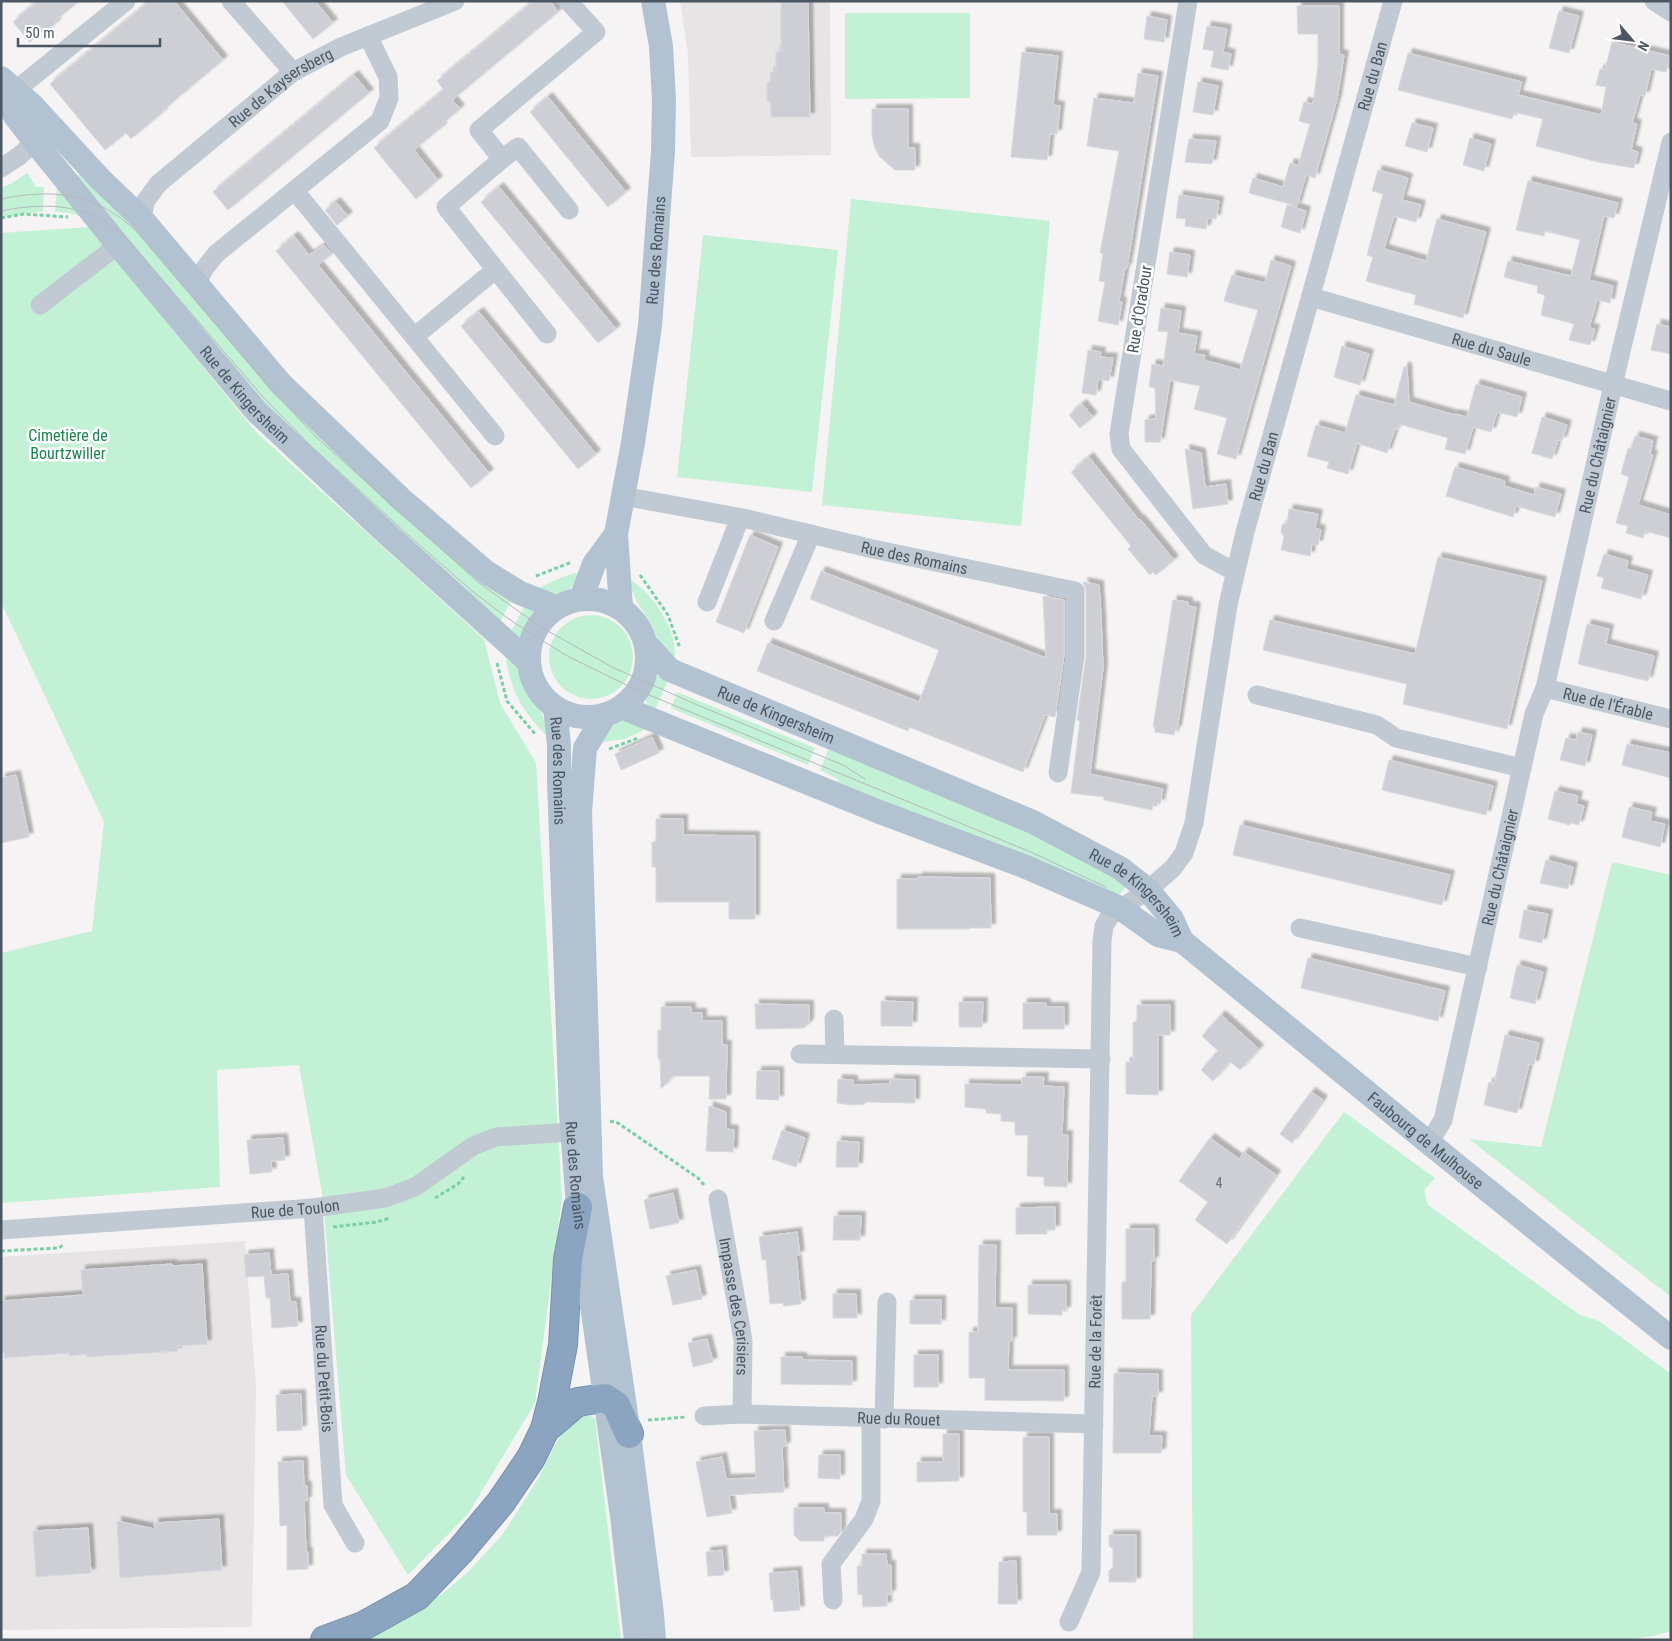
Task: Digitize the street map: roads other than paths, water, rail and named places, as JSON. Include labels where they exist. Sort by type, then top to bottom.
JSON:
[{"type":"highway","points":[[325,1640],[363,1626],[417,1596],[461,1550],[501,1502],[530,1458],[545,1429],[563,1345],[568,1259],[578,1206]]},
{"type":"highway","points":[[545,1429],[577,1402],[605,1398],[616,1405],[628,1428]]},
{"type":"main road","name":"Rue des Romains","points":[[621,608],[616,534],[633,443],[650,326],[663,151],[664,100],[661,46],[653,1]]},
{"type":"main road","name":"Rue de Kingersheim","points":[[6,86],[52,126],[101,180],[142,219],[281,384],[400,498],[486,572],[520,593],[556,608]]},
{"type":"main road","name":"Rue de Kingersheim","points":[[6,86],[15,116],[98,221],[256,411],[385,532],[529,662]]},
{"type":"main road","name":"Rue des Romains","points":[[581,599],[594,564],[616,534]]},
{"type":"main road","points":[[581,599],[609,602],[621,608],[640,629],[646,643],[646,671],[637,690],[613,711],[587,717],[570,714],[555,707],[542,695],[533,679],[529,662],[529,648],[533,635],[545,617],[556,608],[568,602],[581,599]]},
{"type":"main road","name":"Rue de Kingersheim","points":[[646,643],[670,670],[1033,822],[1120,868],[1148,890],[1172,919],[1182,941]]},
{"type":"main road","name":"Rue des Romains","points":[[555,707],[560,745],[561,850],[584,1126],[628,1428],[643,1615],[636,1640]]},
{"type":"main road","name":"Rue de Kingersheim","points":[[613,711],[1026,867],[1120,908],[1158,935],[1182,941]]},
{"type":"main road","name":"Rue des Romains","points":[[613,711],[585,748],[580,812],[584,1126],[578,1206],[605,1398],[643,1615],[654,1640]]},
{"type":"main road","name":"Faubourg de Mulhouse","points":[[1182,941],[1671,1338]]},
{"type":"street","points":[[6,86],[126,1]]},
{"type":"street","points":[[231,1],[293,72]]},
{"type":"street","name":"Rue de Kaysersberg","points":[[142,219],[145,202],[158,184],[293,72],[341,47],[455,1]]},
{"type":"street","points":[[502,159],[479,130],[596,32],[568,1]]},
{"type":"street","name":"Rue d'Oradour","points":[[1188,1],[1120,440],[1121,449],[1204,555],[1235,572]]},
{"type":"street","name":"Rue du Ban","points":[[1120,908],[1148,890],[1173,868],[1184,852],[1194,823],[1228,605],[1235,572],[1393,1]]},
{"type":"street","points":[[1654,1],[1671,12]]},
{"type":"street","points":[[195,284],[204,268],[216,254],[380,121],[389,98],[388,77],[368,36]]},
{"type":"street","points":[[1,168],[35,142],[52,126]]},
{"type":"street","name":"Rue du Châtaignier","points":[[1429,1143],[1443,1120],[1534,714],[1545,688],[1613,385],[1671,142]]},
{"type":"street","points":[[547,334],[446,207],[518,147],[569,210]]},
{"type":"street","points":[[295,191],[495,436]]},
{"type":"street","points":[[40,304],[118,245]]},
{"type":"street","points":[[414,337],[495,270]]},
{"type":"street","name":"Rue du Saule","points":[[1311,297],[1671,401]]},
{"type":"street","name":"Rue des Romains","points":[[623,496],[740,518],[873,549],[1075,591],[1075,656],[1058,773]]},
{"type":"street","points":[[707,602],[740,518]]},
{"type":"street","points":[[774,621],[811,534]]},
{"type":"street","name":"Rue de l'Érable","points":[[1545,688],[1671,719]]},
{"type":"street","points":[[1257,695],[1377,725],[1396,738],[1522,768]]},
{"type":"street","name":"Rue de la Forêt","points":[[1069,1622],[1091,1572],[1102,941],[1104,926],[1110,916],[1120,908]]},
{"type":"street","points":[[1300,928],[1478,967]]},
{"type":"street","points":[[834,1018],[835,1054]]},
{"type":"street","points":[[800,1054],[1101,1058]]},
{"type":"street","name":"Rue de Toulon","points":[[1,1230],[313,1208],[385,1198],[415,1187],[472,1146],[496,1137],[584,1126]]},
{"type":"street","name":"Impasse des Cerisiers","points":[[718,1199],[744,1340],[742,1414]]},
{"type":"street","name":"Rue du Petit-Bois","points":[[313,1208],[333,1506],[355,1543]]},
{"type":"street","points":[[834,1600],[832,1564],[864,1519],[871,1500],[887,1302]]},
{"type":"street","name":"Rue du Rouet","points":[[704,1416],[742,1414],[1094,1424]]},
{"type":"tram line","points":[[1,199],[39,194],[56,194],[90,201],[121,218],[136,231],[271,389],[316,437],[478,582],[539,626],[612,667],[695,704],[843,765],[865,779]]},
{"type":"tram line","points":[[1,211],[37,206],[70,208],[102,220],[116,229],[130,242],[263,397],[310,445],[472,591],[533,635],[569,657],[637,690],[1033,853],[1106,887]]},
{"type":"park label","name":"Cimetière de Bourtzwiller","points":[[68,444]]}]
